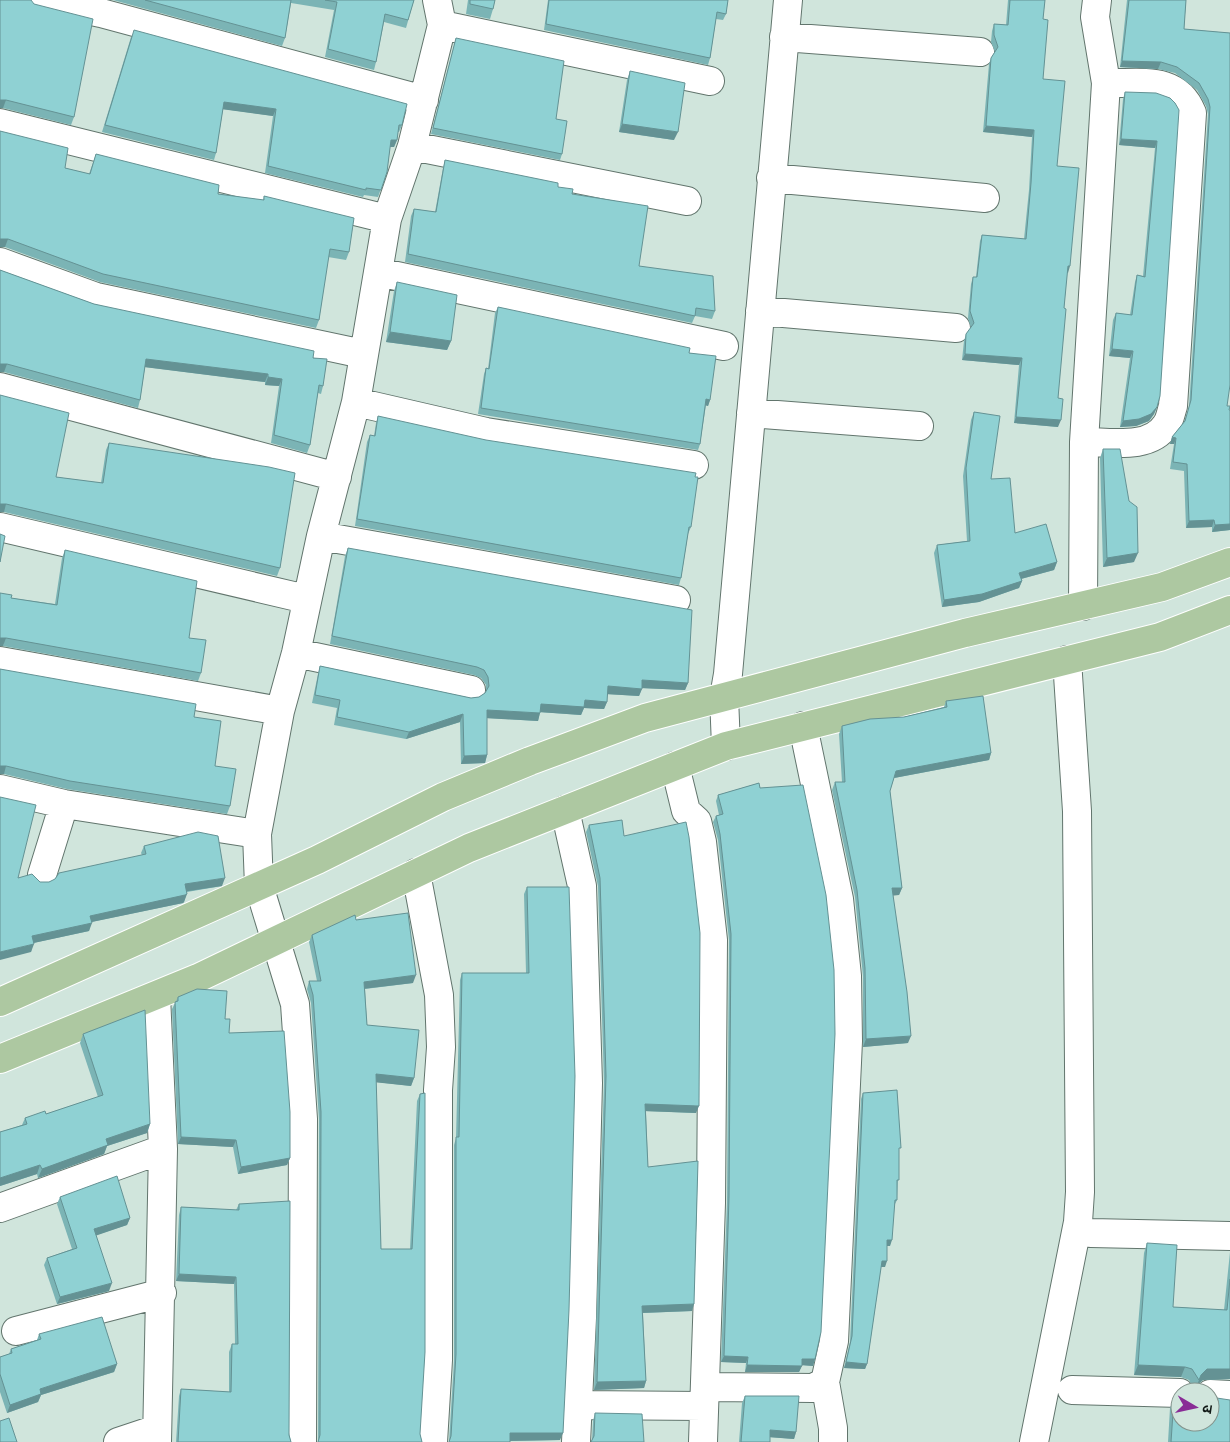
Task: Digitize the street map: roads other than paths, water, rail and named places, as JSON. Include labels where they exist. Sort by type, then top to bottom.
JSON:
[{"type":"main road","points":[[0,1002],[317,860],[443,797],[530,760],[645,718],[955,636],[1162,587],[1230,562]]},
{"type":"main road","points":[[0,1059],[198,978],[469,848],[726,746],[1160,637],[1230,610]]},
{"type":"street","points":[[41,0],[101,14],[424,100]]},
{"type":"street","points":[[726,746],[724,696],[728,674],[788,0]]},
{"type":"street","points":[[1083,606],[1084,442],[1106,83],[1095,17],[1097,0]]},
{"type":"street","points":[[302,1442],[303,1119],[295,1004],[259,886],[257,834],[280,711],[296,653],[306,599],[321,536],[356,402],[387,219],[412,146],[424,100],[440,12],[710,81]]},
{"type":"street","points":[[784,37],[980,52]]},
{"type":"street","points":[[1084,442],[1142,442],[1158,434],[1167,424],[1173,406],[1192,113],[1187,100],[1179,91],[1167,85],[1106,83]]},
{"type":"street","points":[[0,123],[387,219]]},
{"type":"street","points":[[412,146],[687,201]]},
{"type":"street","points":[[771,178],[984,198]]},
{"type":"street","points":[[0,262],[96,297],[363,354]]},
{"type":"street","points":[[378,272],[724,346]]},
{"type":"street","points":[[760,310],[956,328]]},
{"type":"street","points":[[0,387],[337,477]]},
{"type":"street","points":[[356,402],[486,432],[694,465]]},
{"type":"street","points":[[751,414],[919,426]]},
{"type":"street","points":[[0,528],[306,599]]},
{"type":"street","points":[[321,536],[676,600]]},
{"type":"street","points":[[296,653],[470,690]]},
{"type":"street","points":[[1034,1442],[1077,1231],[1080,1192],[1077,811],[1067,660]]},
{"type":"street","points":[[0,661],[280,711]]},
{"type":"street","points":[[803,726],[839,899],[846,976],[848,1041],[834,1341],[825,1382],[833,1428],[832,1442]]},
{"type":"street","points":[[675,766],[686,811],[697,821],[702,842],[713,940],[712,1145],[703,1442]]},
{"type":"street","points":[[0,789],[64,804],[257,834]]},
{"type":"street","points":[[42,875],[64,804]]},
{"type":"street","points":[[565,810],[582,886],[588,1083],[582,1318],[576,1405],[576,1442]]},
{"type":"street","points":[[416,873],[439,995],[441,1047],[438,1090],[438,1360],[433,1442]]},
{"type":"street","points":[[118,1442],[157,1435],[162,1293],[163,1150],[156,996]]},
{"type":"street","points":[[0,1208],[163,1150]]},
{"type":"street","points":[[1090,1233],[1230,1236]]},
{"type":"street","points":[[16,1331],[162,1293]]},
{"type":"street","points":[[576,1405],[813,1388],[825,1382]]},
{"type":"street","points":[[1072,1390],[1170,1393]]}]
